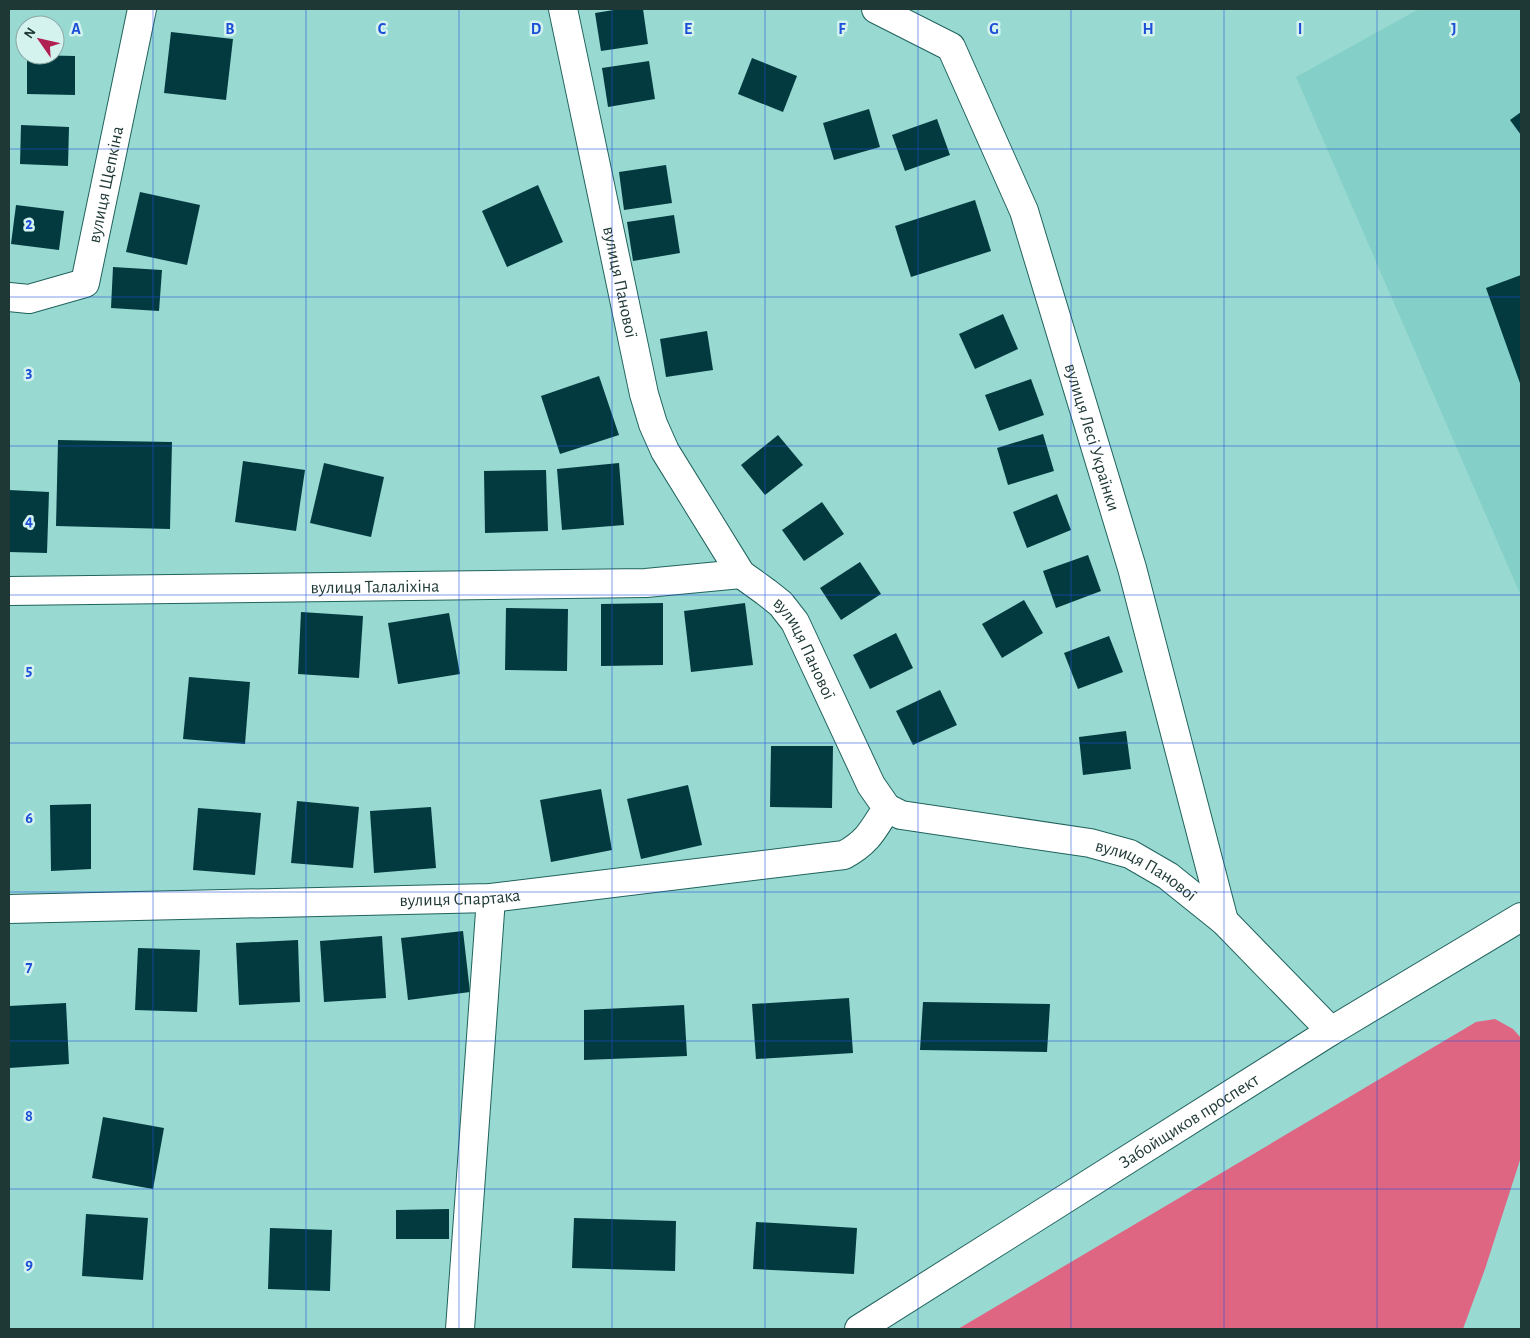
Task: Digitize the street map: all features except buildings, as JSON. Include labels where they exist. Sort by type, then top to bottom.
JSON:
[{"type":"street","name":"вулиця Щепкіна","points":[[9,297],[28,299],[85,283],[142,9]]},
{"type":"street","name":"вулиця Панової","points":[[564,9],[642,384],[653,424],[665,451],[741,574],[781,604],[795,622],[871,785],[887,808],[901,815],[1090,843],[1130,854],[1168,876],[1224,921],[1331,1031]]},
{"type":"street","name":"вулиця Лесі Українки","points":[[876,9],[951,47],[1024,211],[1132,568],[1224,921]]},
{"type":"street","name":"вулиця Талаліхіна","points":[[9,591],[646,583],[741,574]]},
{"type":"street","name":"вулиця Спартака","points":[[9,909],[491,898],[844,855],[856,849],[866,840],[887,808]]},
{"type":"street","points":[[460,1329],[491,898]]},
{"type":"street","name":"Забойщиков проспект","points":[[859,1329],[1331,1031],[1521,917]]},
{"type":"shaded area","points":[[1419,9],[1521,9],[1521,596],[1296,77]]},
{"type":"shaded area","points":[[1495,1019],[1513,1029],[1521,1038],[1521,1157],[1485,1269],[1463,1329],[958,1329],[1476,1022]]}]
